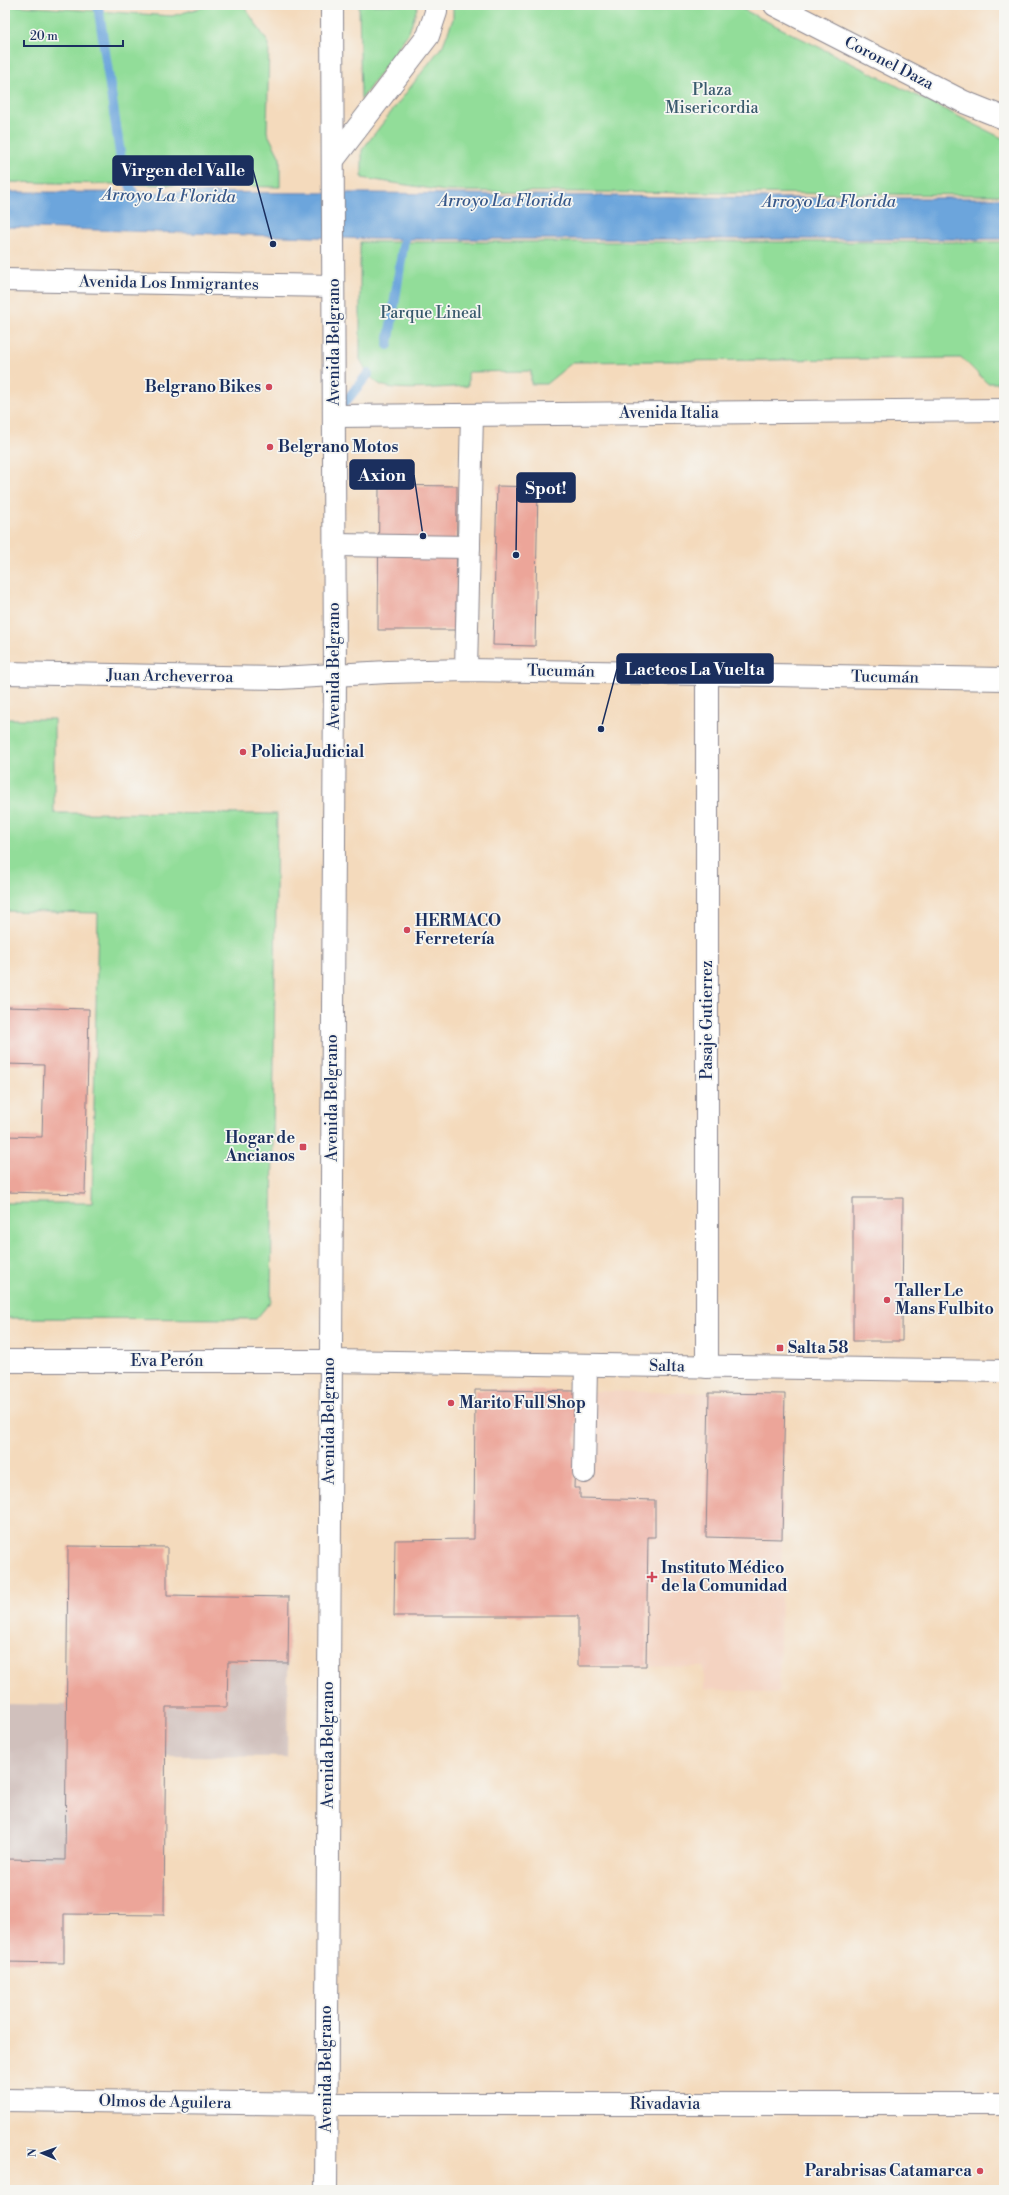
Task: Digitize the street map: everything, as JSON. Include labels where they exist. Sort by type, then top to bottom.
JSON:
[{"type":"street","name":"Avenida Belgrano","points":[[326,2190],[335,674],[332,5]]},
{"type":"street","points":[[333,160],[428,36],[436,12],[436,5]]},
{"type":"street","name":"Coronel Daza","points":[[775,5],[964,102],[1004,118]]},
{"type":"street","name":"Avenida Los Inmigrantes","points":[[5,280],[333,286]]},
{"type":"street","name":"Avenida Italia","points":[[334,416],[1004,410]]},
{"type":"street","points":[[466,670],[472,414]]},
{"type":"street","points":[[335,545],[469,547]]},
{"type":"street","name":"Tucumán","points":[[335,674],[466,670],[1004,679]]},
{"type":"street","name":"Juan Archeverroa","points":[[5,673],[280,678],[335,674]]},
{"type":"street","name":"Pasaje Gutierrez","points":[[707,673],[707,1367]]},
{"type":"street","name":"Eva Perón","points":[[5,1361],[330,1361]]},
{"type":"street","name":"Salta","points":[[330,1361],[1004,1371]]},
{"type":"street","points":[[584,1472],[586,1365]]},
{"type":"street","name":"Olmos de Aguilera","points":[[5,2100],[326,2104]]},
{"type":"street","name":"Rivadavia","points":[[326,2104],[1004,2104]]},
{"type":"shaded area","name":"Instituto Médico de la Comunidad","points":[[523,1390],[785,1394],[779,1693],[704,1689],[704,1667],[578,1666],[578,1616],[523,1616]]},
{"type":"shaded area","points":[[68,1546],[167,1547],[167,1595],[289,1597],[287,1757],[165,1756],[64,1914],[64,1963],[5,1962],[5,1704],[66,1705]]},
{"type":"green space","points":[[5,5],[172,16],[210,5],[244,6],[269,44],[267,132],[280,158],[280,187],[5,182]]},
{"type":"green space","points":[[359,5],[418,5],[409,32],[361,100]]},
{"type":"green space","name":"Plaza Misericordia","points":[[453,5],[734,5],[1004,139],[1004,195],[445,191],[362,178],[362,150],[443,45],[453,19]]},
{"type":"green space","name":"Parque Lineal","points":[[360,242],[1004,242],[1004,383],[987,383],[962,358],[573,362],[546,384],[531,384],[531,371],[468,372],[468,386],[423,388],[388,387],[381,385],[371,377],[360,359]]},
{"type":"green space","points":[[5,719],[54,719],[54,813],[277,814],[271,1301],[256,1319],[5,1318],[5,1203],[92,1203],[98,913],[5,911]]},
{"type":"water","name":"Arroyo La Florida","points":[[5,192],[373,193],[766,198],[1004,198],[1004,239],[373,239],[5,227]]},
{"type":"building","points":[[379,485],[457,486],[456,630],[378,630]]},
{"type":"building","points":[[497,486],[538,487],[535,646],[493,645]]},
{"type":"building","points":[[5,1007],[89,1009],[85,1194],[5,1192],[5,1136],[42,1137],[44,1065],[5,1064]]},
{"type":"building","points":[[853,1198],[903,1198],[902,1341],[853,1341]]},
{"type":"building","points":[[475,1390],[577,1391],[574,1488],[580,1488],[580,1498],[655,1500],[655,1537],[648,1537],[646,1666],[578,1666],[578,1616],[394,1616],[395,1540],[474,1539]]},
{"type":"building","points":[[709,1393],[785,1394],[782,1539],[706,1537]]},
{"type":"building","points":[[68,1546],[167,1547],[167,1595],[289,1597],[288,1663],[228,1662],[227,1707],[166,1707],[164,1915],[64,1914],[64,1963],[5,1962],[5,1859],[65,1860]]},
{"type":"waterway","name":"Arroyo La Florida","points":[[98,5],[121,160],[137,204]]},
{"type":"waterway","points":[[388,345],[406,227]]},
{"type":"waterway","points":[[337,412],[368,374]]},
{"type":"place","name":"Virgen del Valle","points":[[273,244]]},
{"type":"place","name":"Belgrano Bikes","points":[[269,387]]},
{"type":"place","name":"Belgrano Motos","points":[[270,447]]},
{"type":"place","name":"Axion","points":[[423,536]]},
{"type":"place","name":"Spot!","points":[[516,555]]},
{"type":"place","name":"Lacteos La Vuelta","points":[[601,729]]},
{"type":"place","name":"Policia Judicial","points":[[243,752]]},
{"type":"place","name":"HERMACO Ferretería","points":[[407,930]]},
{"type":"place","name":"Hogar de Ancianos","points":[[303,1147]]},
{"type":"place","name":"Taller Le Mans Fulbito","points":[[887,1300]]},
{"type":"place","name":"Salta 58","points":[[780,1348]]},
{"type":"place","name":"Marito Full Shop","points":[[451,1403]]},
{"type":"place","name":"Instituto Médico de la Comunidad","points":[[652,1577]]},
{"type":"place","name":"Parabrisas Catamarca","points":[[980,2171]]}]
